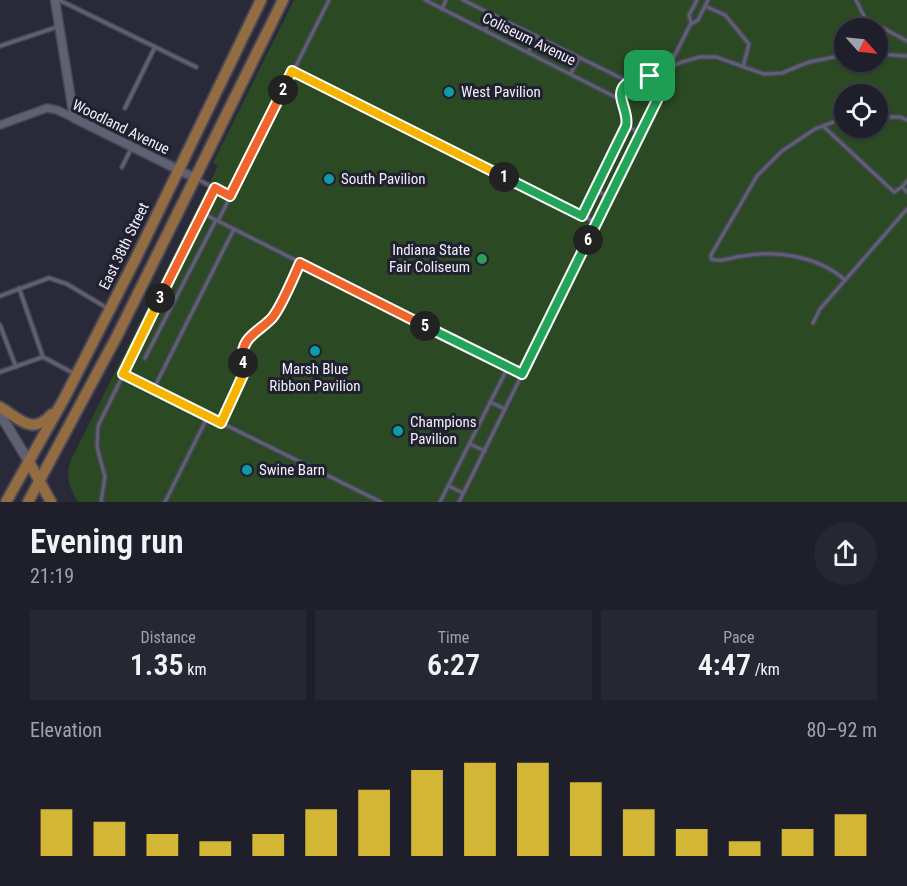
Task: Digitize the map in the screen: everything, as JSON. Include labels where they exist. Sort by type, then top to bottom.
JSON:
[{"type":"main road","name":"East 38th Street","points":[[8,499],[65,398],[110,310],[261,0]]},
{"type":"main road","points":[[28,502],[117,336],[283,0]]},
{"type":"main road","points":[[0,407],[25,424],[39,425],[65,398]]},
{"type":"main road","points":[[0,414],[51,502]]},
{"type":"street","points":[[57,0],[74,118]]},
{"type":"street","name":"Woodland Avenue","points":[[0,125],[47,108],[57,110],[195,178]]},
{"type":"lane","points":[[57,0],[196,67]]},
{"type":"lane","points":[[145,358],[329,0]]},
{"type":"lane","name":"Coliseum Avenue","points":[[425,0],[614,94],[622,101]]},
{"type":"lane","points":[[442,9],[446,0]]},
{"type":"lane","name":"Coliseum Avenue","points":[[463,0],[620,79],[631,82]]},
{"type":"lane","points":[[459,502],[667,80],[669,67],[691,23],[689,15],[696,0]]},
{"type":"lane","points":[[691,23],[698,20],[708,0]]},
{"type":"lane","points":[[856,0],[865,18]]},
{"type":"lane","points":[[705,6],[725,15],[749,44],[743,67]]},
{"type":"lane","points":[[485,30],[493,15]]},
{"type":"lane","points":[[0,46],[59,26]]},
{"type":"lane","points":[[888,31],[907,41]]},
{"type":"lane","points":[[528,52],[536,36]]},
{"type":"lane","points":[[125,108],[155,47]]},
{"type":"lane","points":[[636,52],[655,62],[676,54]]},
{"type":"lane","points":[[888,55],[907,57]]},
{"type":"lane","points":[[582,216],[626,126],[628,116],[621,91],[625,85],[691,58],[706,56],[729,61],[764,74],[775,74],[809,62],[834,57]]},
{"type":"lane","points":[[571,73],[579,57]]},
{"type":"lane","points":[[292,71],[597,223]]},
{"type":"lane","points":[[655,74],[663,81],[663,88]]},
{"type":"lane","points":[[888,117],[900,117],[907,120]]},
{"type":"lane","points":[[834,122],[782,151],[757,176],[711,255],[711,259],[718,262],[767,253],[786,255],[824,266],[845,280]]},
{"type":"lane","points":[[626,126],[641,133]]},
{"type":"lane","points":[[823,126],[894,192],[907,181]]},
{"type":"lane","points":[[122,167],[132,147]]},
{"type":"lane","points":[[195,178],[230,196]]},
{"type":"lane","points":[[902,187],[907,192]]},
{"type":"lane","points":[[100,502],[105,477],[97,447],[96,432],[101,418],[215,188]]},
{"type":"lane","points":[[595,190],[609,197]]},
{"type":"lane","points":[[813,323],[820,309],[907,209]]},
{"type":"lane","points":[[202,213],[522,374]]},
{"type":"lane","points":[[154,389],[234,229]]},
{"type":"lane","points":[[221,423],[244,373],[242,357],[249,336],[272,317],[300,263]]},
{"type":"lane","points":[[0,296],[49,278],[110,310]]},
{"type":"lane","points":[[19,288],[43,357],[77,375]]},
{"type":"lane","points":[[0,325],[16,367]]},
{"type":"lane","points":[[0,372],[43,357]]},
{"type":"lane","points":[[440,502],[508,367]]},
{"type":"lane","points":[[123,374],[381,502]]},
{"type":"lane","points":[[490,402],[505,409]]},
{"type":"lane","points":[[165,502],[208,416]]},
{"type":"lane","points":[[470,444],[485,451]]},
{"type":"lane","points":[[448,486],[464,493]]},
{"type":"green space","points":[[294,0],[907,0],[907,502],[78,502],[69,482],[68,472],[71,460],[218,166],[213,163]]},
{"type":"place","name":"West Pavilion","points":[[449,92]]},
{"type":"place","name":"South Pavilion","points":[[329,179]]},
{"type":"place","name":"Indiana State Fair Coliseum","points":[[482,259]]},
{"type":"place","name":"Marsh Blue Ribbon Pavilion","points":[[315,351]]},
{"type":"place","name":"Champions Pavilion","points":[[398,431]]},
{"type":"place","name":"Swine Barn","points":[[247,470]]},
{"type":"route","points":[[292,71],[582,216],[628,121],[620,97],[623,88],[631,82],[650,76],[655,74],[660,77],[664,83],[663,88],[522,374],[300,263],[272,317],[249,336],[242,357],[244,373],[221,423],[123,374],[215,188],[230,196],[292,71]]}]
